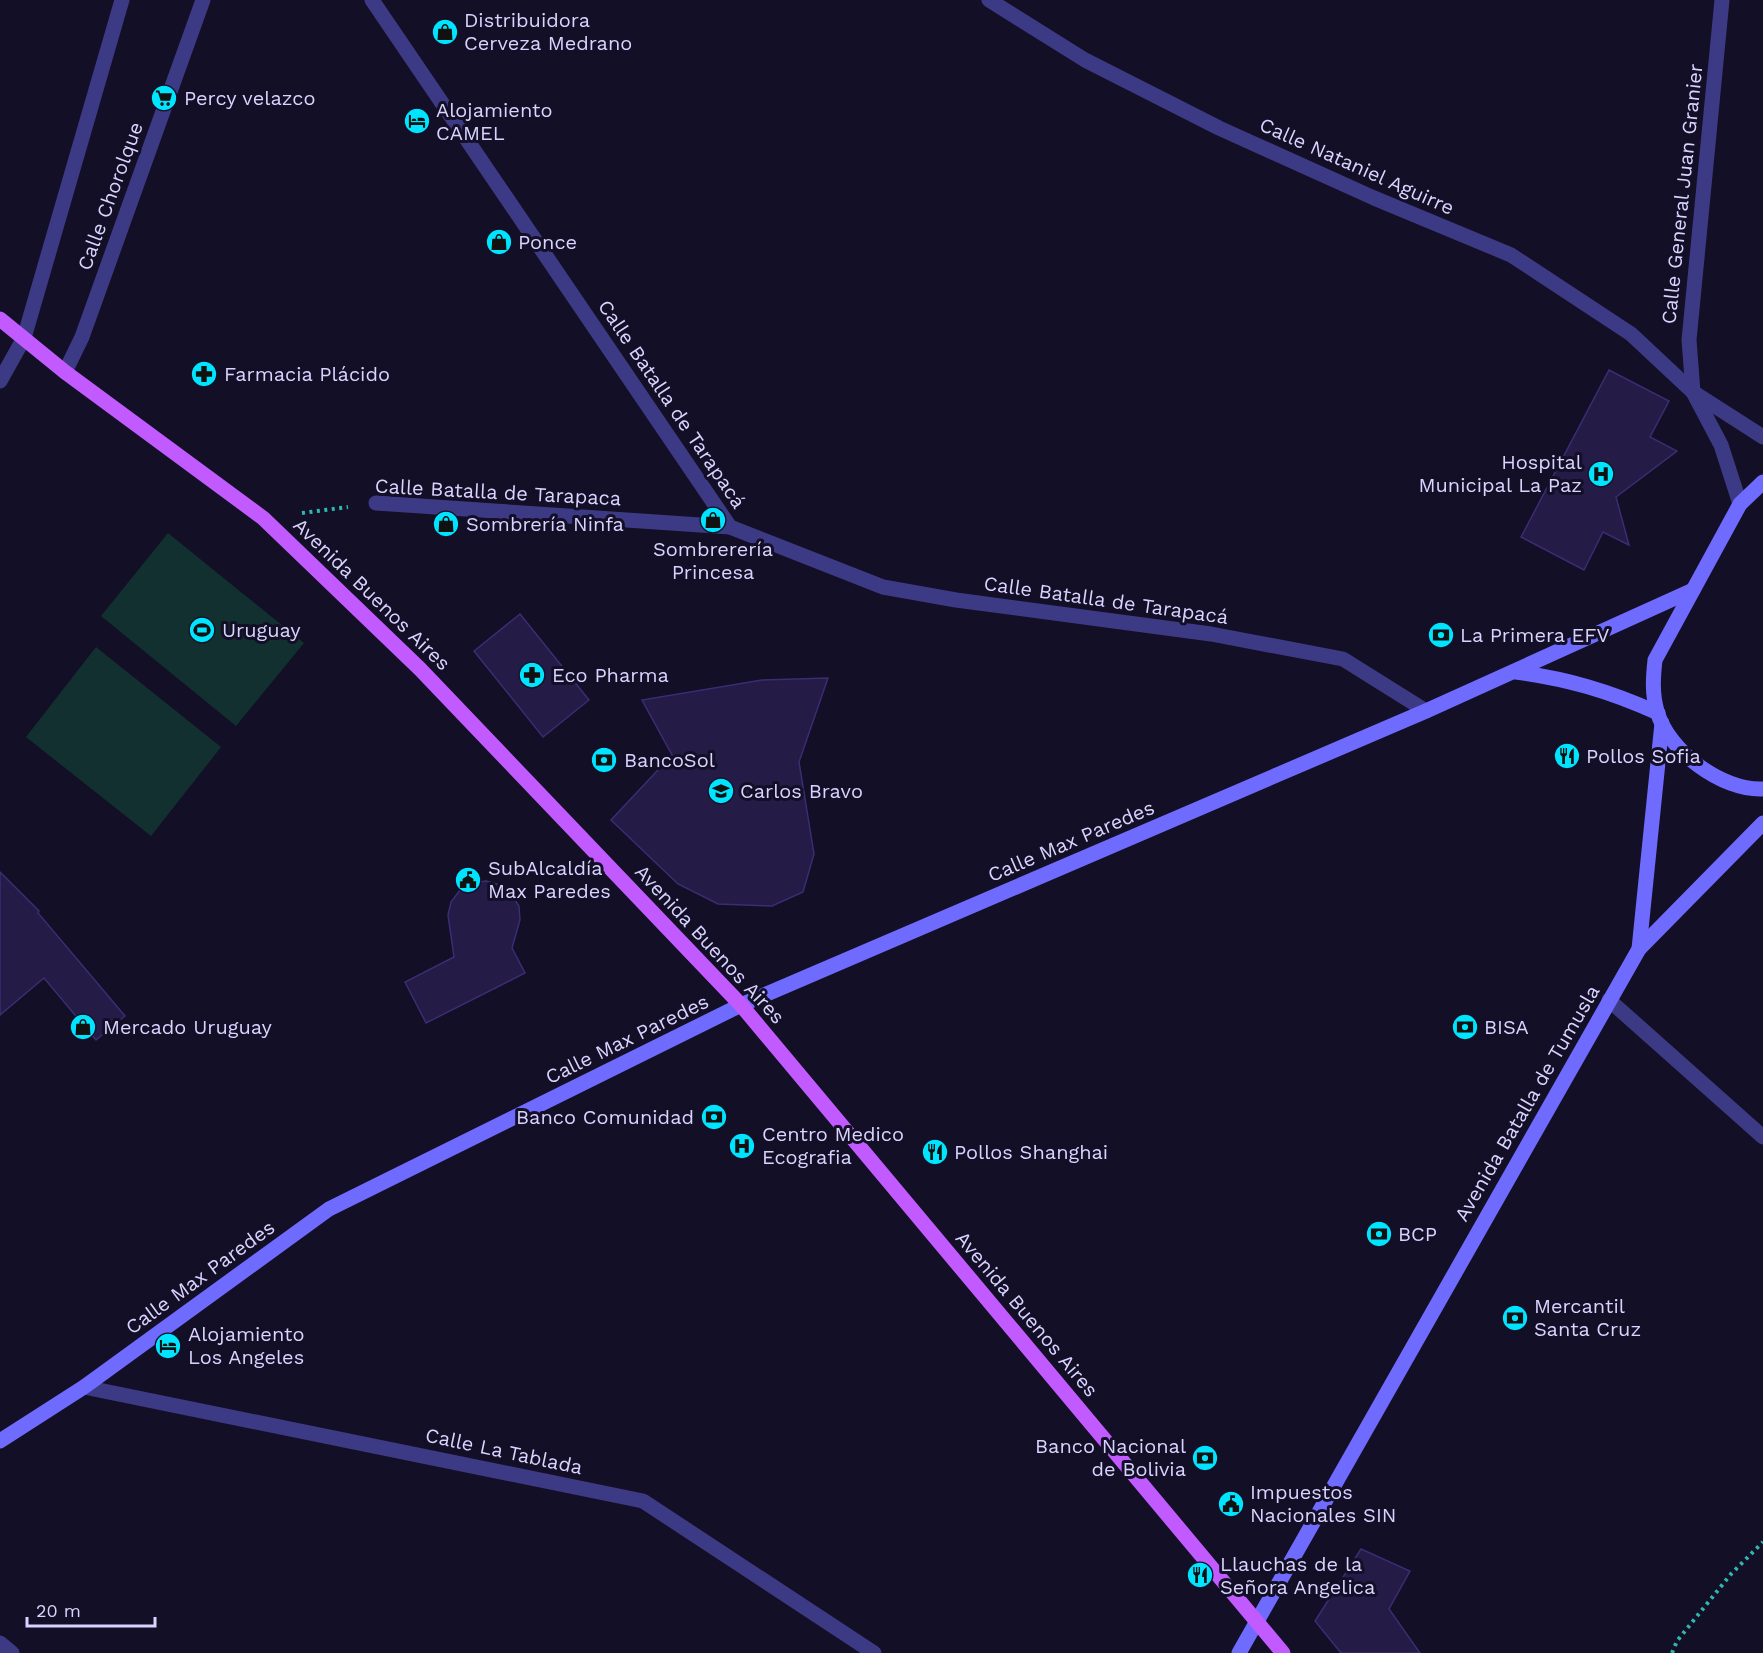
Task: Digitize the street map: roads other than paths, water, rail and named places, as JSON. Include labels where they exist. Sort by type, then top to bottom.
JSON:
[{"type":"main road","name":"Avenida Buenos Aires","points":[[0,319],[65,372],[263,518],[420,669],[741,1005],[1283,1653]]},
{"type":"main road","points":[[1763,482],[1740,504],[1655,660],[1652,689],[1660,718],[1683,752],[1705,771],[1728,783],[1763,789]]},
{"type":"main road","name":"Calle Max Paredes","points":[[0,1441],[84,1387],[329,1209],[741,1005],[1516,672],[1693,590]]},
{"type":"main road","points":[[1516,672],[1564,679],[1593,687],[1660,718]]},
{"type":"main road","name":"Avenida Batalla de Tumusla","points":[[1639,949],[1660,718]]},
{"type":"main road","name":"Avenida Batalla de Tumusla","points":[[1239,1653],[1639,949],[1763,823]]},
{"type":"street","name":"Calle Chorolque","points":[[0,381],[24,338],[122,0]]},
{"type":"street","name":"Calle Chorolque","points":[[65,372],[82,337],[202,0]]},
{"type":"street","name":"Calle Batalla de Tarapacá","points":[[372,0],[730,527],[883,587],[956,600],[1211,634],[1343,659],[1426,711]]},
{"type":"street","name":"Calle Nataniel Aguirre","points":[[989,0],[1085,60],[1219,128],[1374,198],[1511,255],[1631,334],[1693,392],[1763,437]]},
{"type":"street","name":"Calle General Juan Granier","points":[[1693,392],[1689,340],[1722,0]]},
{"type":"street","name":"Calle Nataniel Aguirre","points":[[1693,392],[1721,445],[1740,504]]},
{"type":"street","name":"Calle Batalla de Tarapaca","points":[[376,503],[730,527]]},
{"type":"street","points":[[1609,1000],[1763,1137]]},
{"type":"street","name":"Calle La Tablada","points":[[84,1387],[644,1501],[874,1653]]},
{"type":"street","points":[[0,1643],[12,1653]]},
{"type":"place","name":"Distribuidora Cerveza Medrano","points":[[445,32]]},
{"type":"place","name":"Percy velazco","points":[[164,98]]},
{"type":"place","name":"Alojamiento CAMEL","points":[[417,121]]},
{"type":"place","name":"Ponce","points":[[499,242]]},
{"type":"place","name":"Farmacia Plácido","points":[[204,374]]},
{"type":"place","name":"Hospital Municipal La Paz","points":[[1601,474]]},
{"type":"place","name":"Sombrerería Princesa","points":[[713,520]]},
{"type":"place","name":"Sombrería Ninfa","points":[[446,524]]},
{"type":"place","name":"Uruguay","points":[[202,630]]},
{"type":"place","name":"La Primera EFV","points":[[1441,635]]},
{"type":"place","name":"Eco Pharma","points":[[532,675]]},
{"type":"place","name":"Pollos Sofia","points":[[1567,756]]},
{"type":"place","name":"BancoSol","points":[[604,760]]},
{"type":"place","name":"Carlos Bravo","points":[[721,791]]},
{"type":"place","name":"SubAlcaldía Max Paredes","points":[[468,880]]},
{"type":"place","name":"Mercado Uruguay","points":[[83,1027]]},
{"type":"place","name":"BISA","points":[[1465,1027]]},
{"type":"place","name":"Banco Comunidad","points":[[714,1117]]},
{"type":"place","name":"Centro Medico Ecografia","points":[[742,1146]]},
{"type":"place","name":"Pollos Shanghai","points":[[935,1152]]},
{"type":"place","name":"BCP","points":[[1379,1234]]},
{"type":"place","name":"Mercantil Santa Cruz","points":[[1515,1318]]},
{"type":"place","name":"Alojamiento Los Angeles","points":[[168,1346]]},
{"type":"place","name":"Banco Nacional de Bolivia","points":[[1205,1458]]},
{"type":"place","name":"Impuestos Nacionales SIN","points":[[1231,1504]]},
{"type":"place","name":"Llauchas de la Señora Angelica","points":[[1200,1575]]}]
